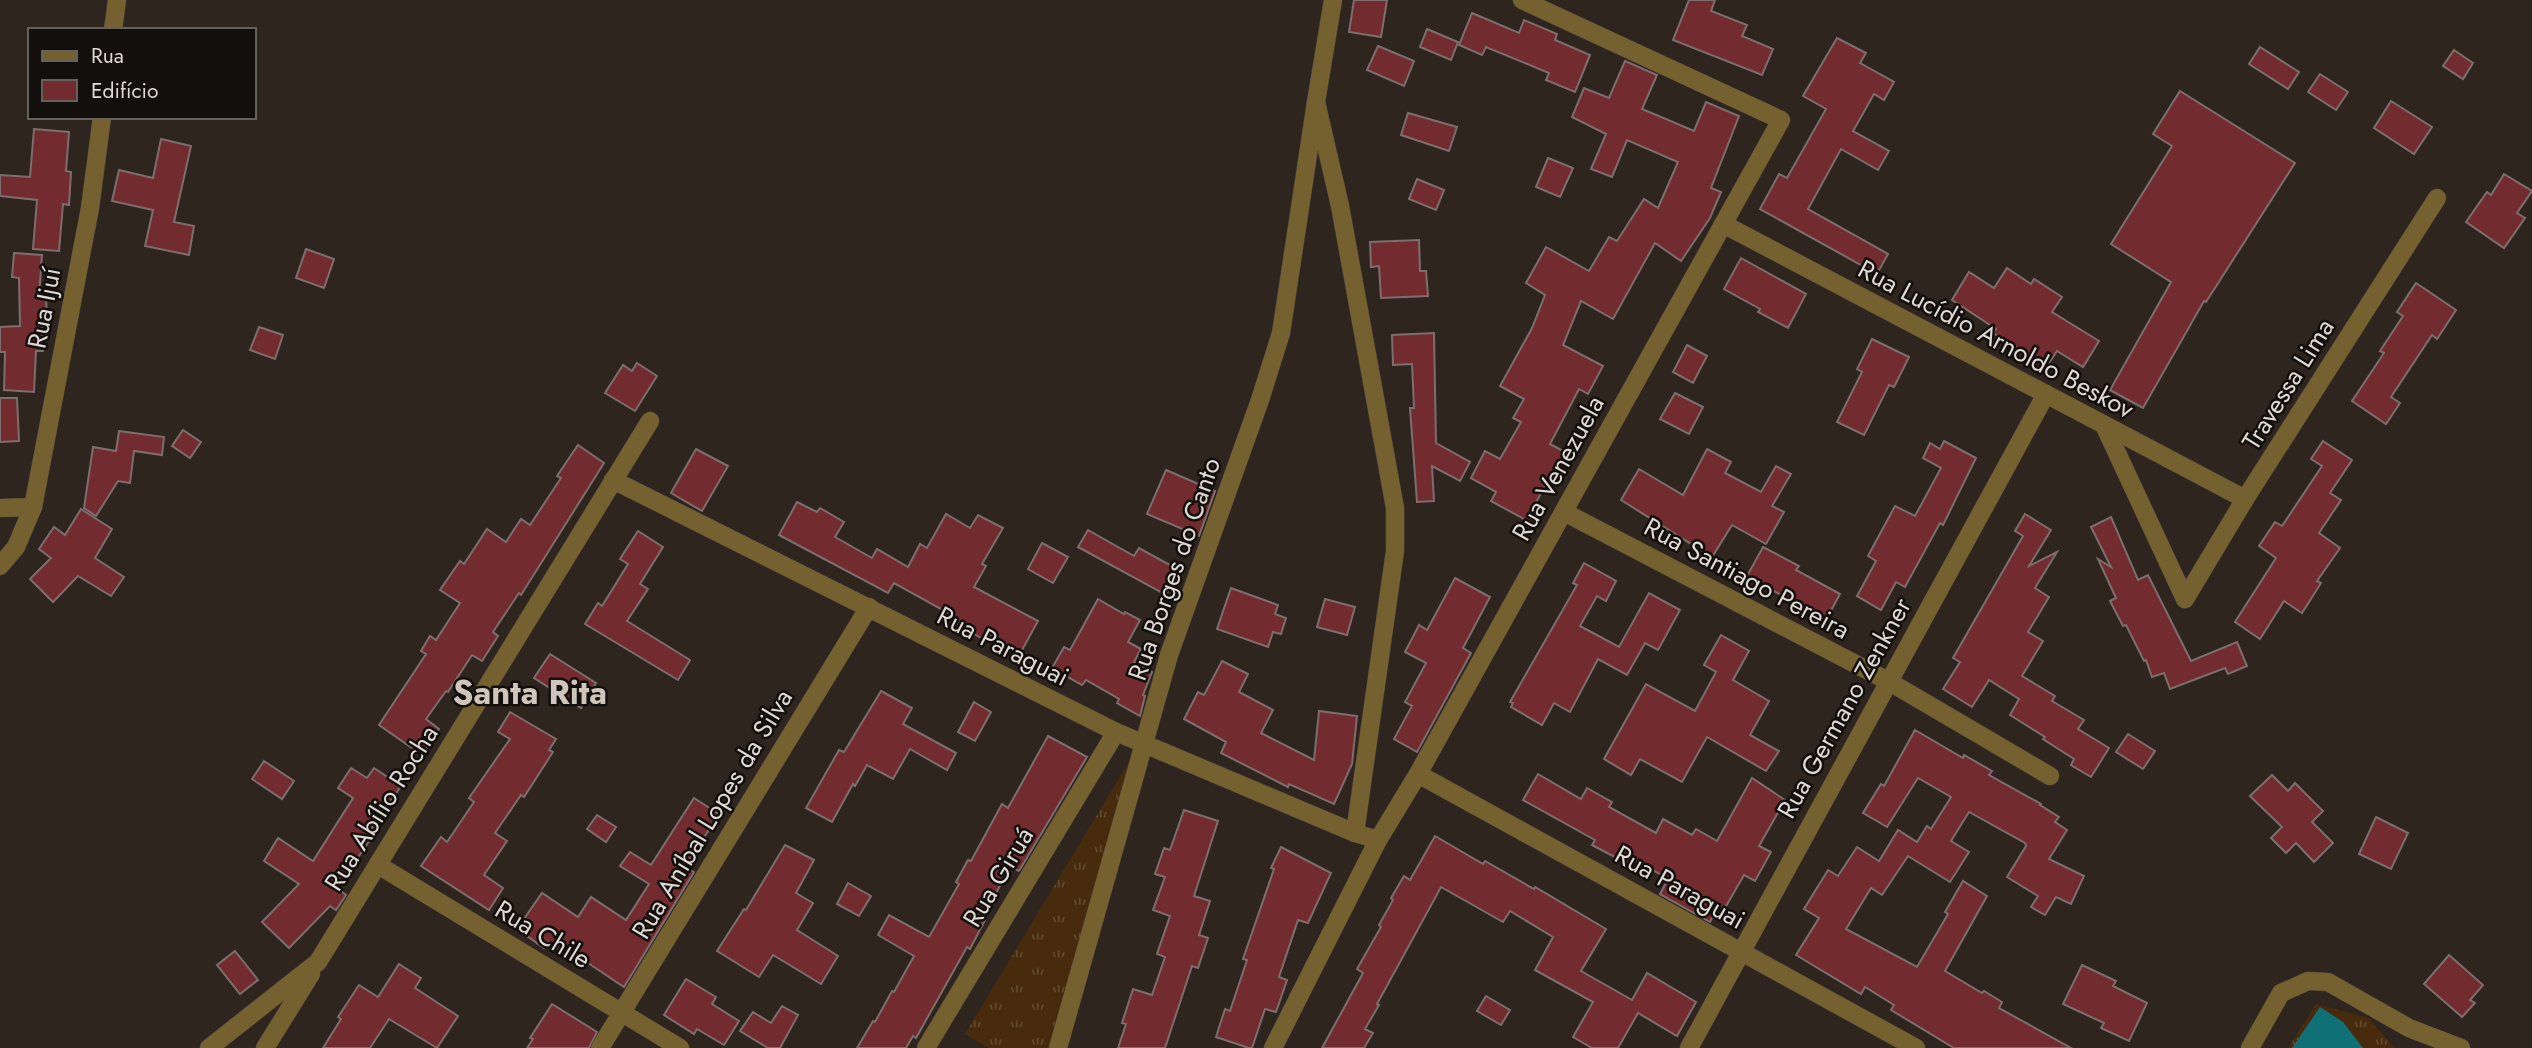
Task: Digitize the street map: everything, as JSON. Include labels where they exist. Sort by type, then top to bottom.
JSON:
[{"type":"street","points":[[113,28],[117,0]]},
{"type":"street","name":"Rua Borges do Canto","points":[[1058,1048],[1170,655],[1281,333],[1333,0]]},
{"type":"street","name":"Rua Venezuela","points":[[1273,1048],[1378,840],[1418,774],[1781,120],[1522,0]]},
{"type":"street","points":[[1316,102],[1340,206],[1395,508],[1395,551],[1355,833]]},
{"type":"street","name":"Rua Ijuí","points":[[0,566],[16,547],[33,507],[90,208],[102,119]]},
{"type":"street","name":"Travessa Lima","points":[[2104,425],[2185,599],[2245,499],[2437,198]]},
{"type":"street","name":"Rua Lucídio Arnoldo Beskov","points":[[1723,224],[2245,499]]},
{"type":"street","name":"Rua Germano Zenkner","points":[[1689,1048],[2046,394]]},
{"type":"street","name":"Rua Abílio Rocha","points":[[209,1048],[318,962],[650,421]]},
{"type":"street","name":"Rua Paraguai","points":[[613,480],[1143,745],[1355,833],[1378,840]]},
{"type":"street","points":[[0,508],[33,507]]},
{"type":"street","name":"Rua Santiago Pereira","points":[[1564,512],[1888,681],[2050,776]]},
{"type":"street","name":"Rua Aníbal Lopes da Silva","points":[[600,1048],[869,607]]},
{"type":"street","name":"Rua Giruá","points":[[926,1048],[1116,732]]},
{"type":"street","name":"Rua Paraguai","points":[[1418,774],[1916,1048]]},
{"type":"street","name":"Rua Chile","points":[[378,865],[680,1048]]},
{"type":"street","points":[[265,1048],[318,962]]},
{"type":"street","points":[[2250,1048],[2281,993],[2308,981],[2328,982],[2409,1028],[2461,1048]]},
{"type":"green space","points":[[1130,760],[1051,1048],[988,1048],[965,1034]]},
{"type":"green space","points":[[2316,1004],[2369,1018],[2394,1048],[2288,1048]]},
{"type":"water","points":[[2320,1007],[2343,1022],[2363,1048],[2292,1048]]},
{"type":"building","points":[[1354,0],[1387,0],[1381,37],[1349,32]]},
{"type":"building","points":[[1689,0],[1715,0],[1711,11],[1747,25],[1742,36],[1773,49],[1762,75],[1673,40]]},
{"type":"building","points":[[1472,13],[1519,33],[1524,20],[1557,34],[1555,40],[1590,55],[1575,92],[1546,80],[1549,73],[1486,47],[1482,55],[1459,45]]},
{"type":"building","points":[[1427,29],[1458,42],[1451,60],[1420,47]]},
{"type":"building","points":[[1837,38],[1866,53],[1860,63],[1894,82],[1884,100],[1874,94],[1853,131],[1889,151],[1878,170],[1841,149],[1808,209],[1888,254],[1877,274],[1760,209],[1779,174],[1787,178],[1826,109],[1803,96]]},
{"type":"building","points":[[1378,46],[1414,61],[1404,86],[1367,70]]},
{"type":"building","points":[[2260,47],[2299,72],[2288,89],[2249,64]]},
{"type":"building","points":[[2454,50],[2473,63],[2463,79],[2443,66]]},
{"type":"building","points":[[1625,61],[1657,75],[1642,109],[1694,131],[1706,102],[1739,116],[1711,188],[1721,192],[1710,218],[1681,261],[1655,243],[1613,319],[1581,301],[1563,345],[1603,366],[1588,394],[1579,389],[1550,444],[1567,453],[1535,504],[1544,509],[1535,525],[1491,501],[1496,492],[1471,478],[1485,451],[1500,459],[1521,422],[1513,418],[1524,399],[1500,386],[1532,328],[1545,295],[1526,283],[1546,247],[1589,271],[1609,237],[1617,241],[1644,199],[1658,208],[1678,162],[1627,140],[1612,177],[1591,169],[1606,134],[1572,117],[1584,88],[1609,98]]},
{"type":"building","points":[[2320,74],[2348,92],[2336,110],[2308,92]]},
{"type":"building","points":[[2180,91],[2295,163],[2206,302],[2204,301],[2143,408],[2110,390],[2171,282],[2111,244],[2172,146],[2153,134]]},
{"type":"building","points":[[2391,101],[2432,127],[2414,154],[2374,128]]},
{"type":"building","points":[[1408,113],[1457,127],[1449,151],[1401,135]]},
{"type":"building","points":[[34,129],[69,132],[66,171],[71,172],[69,205],[63,204],[59,251],[33,249],[37,200],[0,196],[0,175],[30,177]]},
{"type":"building","points":[[161,139],[191,146],[174,222],[194,226],[189,255],[145,246],[153,210],[112,201],[119,170],[153,178]]},
{"type":"building","points":[[1548,158],[1573,168],[1560,197],[1536,187]]},
{"type":"building","points":[[2504,174],[2532,191],[2517,213],[2525,218],[2504,248],[2466,222],[2487,192],[2491,195]]},
{"type":"building","points":[[1417,179],[1444,190],[1436,210],[1409,199]]},
{"type":"building","points":[[1419,240],[1420,271],[1426,271],[1428,296],[1381,298],[1379,266],[1371,267],[1370,242]]},
{"type":"building","points":[[306,249],[334,259],[324,288],[296,278]]},
{"type":"building","points":[[14,253],[42,255],[39,296],[46,296],[47,319],[42,319],[43,351],[36,351],[34,392],[4,390],[5,352],[0,352],[0,327],[20,326],[19,278],[12,277]]},
{"type":"building","points":[[1741,258],[1806,294],[1788,328],[1724,289]]},
{"type":"building","points":[[2007,268],[2031,284],[2034,279],[2062,297],[2052,312],[2099,341],[2083,367],[2057,351],[2047,366],[1993,333],[1996,329],[1952,300],[1969,272],[1994,288]]},
{"type":"building","points":[[2416,283],[2456,310],[2437,339],[2432,335],[2391,397],[2400,403],[2386,424],[2352,401],[2384,353],[2380,351],[2403,316],[2397,312]]},
{"type":"building","points":[[259,327],[283,335],[275,359],[250,350]]},
{"type":"building","points":[[1434,333],[1436,443],[1470,462],[1460,481],[1432,466],[1434,501],[1417,502],[1410,408],[1414,408],[1412,364],[1393,365],[1392,335]]},
{"type":"building","points":[[1872,339],[1909,357],[1894,387],[1889,385],[1864,435],[1837,422],[1862,372],[1857,369]]},
{"type":"building","points":[[1687,345],[1707,356],[1693,383],[1673,372]]},
{"type":"building","points":[[637,363],[657,376],[635,411],[605,393],[623,365],[632,371]]},
{"type":"building","points":[[1675,393],[1703,407],[1689,434],[1660,419]]},
{"type":"building","points":[[0,398],[17,398],[19,441],[0,442]]},
{"type":"building","points":[[183,430],[201,442],[190,458],[172,446]]},
{"type":"building","points":[[119,431],[164,437],[162,455],[134,451],[130,483],[118,481],[96,516],[84,508],[93,447],[116,451]]},
{"type":"building","points":[[1944,441],[1976,458],[1943,525],[1940,523],[1905,587],[1896,582],[1881,610],[1857,596],[1876,561],[1868,556],[1895,506],[1915,516],[1941,468],[1923,458],[1930,443],[1940,449]]},
{"type":"building","points":[[2323,441],[2352,460],[2330,493],[2341,500],[2319,533],[2340,548],[2317,581],[2321,583],[2302,613],[2284,601],[2260,639],[2235,622],[2276,558],[2259,546],[2275,522],[2282,526],[2322,466],[2311,459]]},
{"type":"building","points":[[578,445],[604,463],[521,595],[519,593],[493,632],[498,636],[482,661],[472,655],[448,692],[446,691],[426,719],[439,729],[422,755],[379,725],[426,654],[421,651],[430,636],[436,640],[460,603],[440,590],[460,561],[464,564],[487,529],[506,542],[521,519],[530,525],[561,478],[557,476]]},
{"type":"building","points":[[696,449],[728,466],[702,511],[671,493]]},
{"type":"building","points":[[1707,449],[1731,462],[1725,473],[1761,492],[1776,466],[1791,474],[1772,506],[1784,512],[1766,544],[1732,525],[1712,557],[1621,500],[1639,469],[1683,495]]},
{"type":"building","points":[[1166,470],[1215,491],[1199,536],[1147,514]]},
{"type":"building","points":[[797,502],[817,512],[820,508],[844,522],[835,537],[872,558],[877,549],[908,567],[920,544],[927,548],[946,514],[970,528],[978,515],[1003,528],[982,564],[986,566],[974,587],[1038,621],[1021,652],[987,633],[983,639],[958,625],[961,620],[894,583],[888,593],[779,535]]},
{"type":"building","points":[[81,509],[112,529],[95,558],[124,577],[111,596],[78,576],[53,602],[30,579],[51,558],[39,549],[54,527],[65,535]]},
{"type":"building","points":[[2025,514],[2051,530],[2029,566],[2057,552],[2035,588],[2049,597],[2028,632],[2043,641],[2022,676],[2055,696],[2052,701],[2084,720],[2078,729],[2109,748],[2091,777],[2071,765],[2074,759],[2010,715],[2019,699],[1989,680],[1972,707],[1943,689],[1960,662],[1953,658],[2023,536],[2015,531]]},
{"type":"building","points":[[2111,517],[2138,580],[2148,575],[2191,661],[2237,642],[2247,666],[2228,674],[2225,668],[2170,689],[2164,673],[2152,677],[2146,660],[2144,661],[2110,601],[2116,598],[2098,559],[2111,567],[2091,527]]},
{"type":"building","points":[[1088,530],[1134,556],[1139,548],[1179,570],[1166,595],[1078,547]]},
{"type":"building","points":[[638,531],[663,547],[640,584],[648,589],[627,621],[690,660],[678,680],[585,624],[598,603],[602,606],[628,564],[620,559]]},
{"type":"building","points":[[1042,543],[1068,557],[1053,583],[1028,569]]},
{"type":"building","points":[[1763,547],[1799,566],[1796,570],[1840,594],[1826,620],[1747,576]]},
{"type":"building","points":[[1584,563],[1616,581],[1606,601],[1597,596],[1580,626],[1619,647],[1649,593],[1680,610],[1658,650],[1645,643],[1627,675],[1598,659],[1570,712],[1554,703],[1542,725],[1511,707],[1513,703],[1510,702],[1577,585],[1573,583]]},
{"type":"building","points":[[1455,578],[1490,597],[1463,648],[1471,653],[1417,752],[1394,739],[1412,706],[1405,702],[1426,663],[1405,652],[1419,625],[1427,630]]},
{"type":"building","points":[[1231,588],[1278,605],[1275,614],[1286,618],[1281,634],[1273,632],[1268,647],[1217,629]]},
{"type":"building","points":[[1098,599],[1140,620],[1128,642],[1141,649],[1134,662],[1152,672],[1143,695],[1145,696],[1140,716],[1117,703],[1119,699],[1086,680],[1082,685],[1052,668],[1064,647],[1070,650]]},
{"type":"building","points":[[1325,599],[1355,607],[1347,635],[1317,627]]},
{"type":"building","points":[[1721,635],[1749,651],[1733,680],[1769,701],[1750,735],[1779,751],[1766,771],[1707,737],[1682,782],[1640,759],[1631,775],[1604,759],[1646,684],[1695,711],[1716,672],[1704,665]]},
{"type":"building","points":[[550,654],[596,683],[581,708],[534,678]]},
{"type":"building","points":[[1222,661],[1248,674],[1239,692],[1273,710],[1261,733],[1314,760],[1319,711],[1357,716],[1352,764],[1334,804],[1289,784],[1288,787],[1221,753],[1226,742],[1184,719],[1198,692],[1204,695]]},
{"type":"building","points":[[881,691],[912,708],[903,724],[956,753],[947,770],[910,749],[893,779],[867,765],[832,822],[806,808],[839,750],[844,752]]},
{"type":"building","points":[[974,702],[991,712],[975,741],[958,732]]},
{"type":"building","points":[[510,712],[556,739],[549,750],[553,752],[524,797],[521,795],[495,833],[507,841],[484,875],[503,888],[489,910],[421,866],[441,837],[447,842],[474,802],[469,798],[510,739],[498,732]]},
{"type":"building","points":[[1915,730],[1963,758],[1964,755],[1992,771],[1989,775],[2059,817],[2055,822],[2067,830],[2049,859],[2084,876],[2071,904],[2056,897],[2045,915],[2031,907],[2038,896],[2007,877],[2026,846],[2025,843],[1969,812],[1951,841],[1969,852],[1950,882],[1908,856],[1882,895],[1871,888],[1846,929],[1917,967],[1948,914],[1945,912],[1963,881],[1987,896],[1945,971],[2002,1002],[1999,1008],[2071,1048],[1954,1048],[1891,1010],[1894,1005],[1865,987],[1861,994],[1796,955],[1819,918],[1804,909],[1828,870],[1838,876],[1857,847],[1879,861],[1898,830],[1917,842],[1927,826],[1931,829],[1951,797],[1918,778],[1887,827],[1863,813],[1881,784],[1884,786]]},
{"type":"building","points":[[2128,734],[2155,751],[2143,769],[2116,752]]},
{"type":"building","points":[[1048,736],[1087,757],[1019,871],[1010,867],[982,919],[985,920],[970,949],[967,947],[916,1038],[913,1036],[906,1048],[857,1048],[914,956],[878,935],[889,915],[929,937],[959,884],[956,882],[968,860],[971,861],[1002,804],[1008,808]]},
{"type":"building","points":[[264,761],[294,781],[282,799],[252,779]]},
{"type":"building","points":[[351,768],[367,778],[374,768],[401,786],[366,837],[370,840],[337,888],[346,895],[336,910],[330,906],[289,948],[262,922],[299,884],[264,861],[278,838],[313,861],[353,798],[338,788]]},
{"type":"building","points":[[1538,774],[1581,799],[1587,788],[1612,802],[1609,807],[1656,833],[1663,819],[1692,835],[1696,829],[1717,841],[1752,778],[1785,800],[1759,846],[1771,852],[1755,881],[1744,875],[1725,908],[1719,905],[1710,922],[1660,894],[1668,879],[1632,858],[1628,864],[1592,845],[1595,840],[1523,800]]},
{"type":"building","points":[[2272,775],[2288,791],[2295,783],[2323,811],[2312,822],[2333,843],[2314,862],[2296,843],[2286,853],[2271,838],[2282,827],[2250,796]]},
{"type":"building","points":[[694,798],[719,814],[685,867],[694,872],[624,987],[585,961],[582,965],[548,942],[544,948],[517,929],[542,893],[578,917],[591,897],[626,920],[649,884],[620,866],[630,852],[651,865]]},
{"type":"building","points":[[1184,810],[1218,821],[1194,896],[1210,901],[1199,935],[1208,938],[1198,968],[1192,966],[1165,1048],[1118,1048],[1126,1024],[1122,1023],[1133,989],[1152,995],[1165,957],[1157,954],[1170,916],[1153,910],[1165,877],[1155,874],[1164,848],[1170,850]]},
{"type":"building","points":[[597,815],[616,827],[606,842],[587,829]]},
{"type":"building","points":[[2376,817],[2408,833],[2391,869],[2359,854]]},
{"type":"building","points":[[1435,836],[1483,864],[1485,861],[1534,889],[1535,887],[1606,929],[1581,971],[1632,1000],[1647,973],[1696,1002],[1677,1036],[1638,1013],[1618,1048],[1592,1048],[1573,1037],[1593,1002],[1535,970],[1553,937],[1510,911],[1503,922],[1441,887],[1365,1029],[1373,1033],[1364,1048],[1322,1048],[1363,973],[1357,969],[1381,927],[1379,925],[1393,900],[1391,898],[1404,876],[1410,880]]},
{"type":"building","points":[[785,845],[814,860],[796,893],[813,903],[797,930],[838,956],[821,984],[773,955],[759,977],[717,951],[744,909],[746,910]]},
{"type":"building","points":[[1281,847],[1331,873],[1308,923],[1298,920],[1279,977],[1287,980],[1276,1012],[1265,1009],[1252,1048],[1249,1048],[1216,1037],[1225,1009],[1230,1011],[1247,960],[1243,959],[1274,869],[1271,868]]},
{"type":"building","points":[[848,883],[871,896],[859,916],[837,904]]},
{"type":"building","points":[[235,951],[258,980],[240,994],[217,965]]},
{"type":"building","points":[[2449,955],[2483,985],[2470,1000],[2475,1003],[2462,1017],[2424,984]]},
{"type":"building","points":[[399,964],[421,978],[415,988],[458,1016],[437,1048],[389,1019],[370,1048],[323,1048],[341,1019],[338,1017],[359,985],[378,997]]},
{"type":"building","points":[[2082,965],[2116,981],[2113,986],[2147,1003],[2129,1041],[2101,1028],[2104,1023],[2063,1004]]},
{"type":"building","points":[[686,979],[716,997],[712,1004],[739,1021],[724,1045],[697,1029],[694,1034],[664,1015]]},
{"type":"building","points":[[1486,996],[1510,1010],[1501,1025],[1477,1011]]},
{"type":"building","points":[[552,1004],[597,1032],[589,1048],[527,1048],[533,1039],[530,1038]]},
{"type":"building","points":[[782,1006],[798,1015],[780,1048],[768,1048],[740,1031],[753,1012],[771,1023]]},
{"type":"district","name":"Santa Rita","points":[[530,692]]}]
